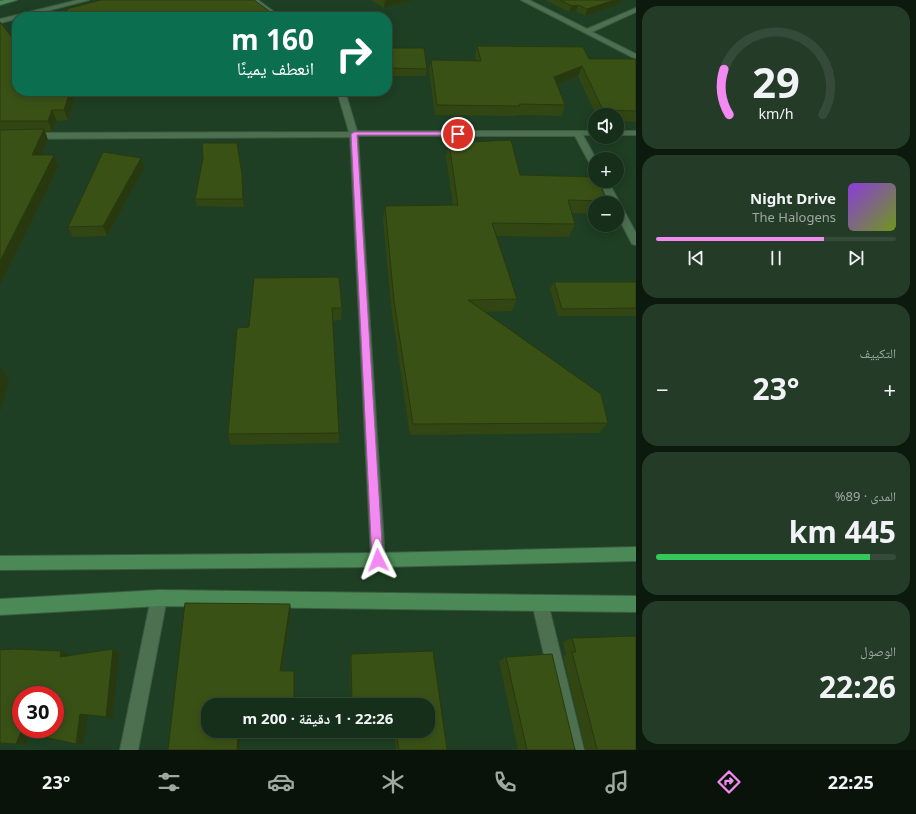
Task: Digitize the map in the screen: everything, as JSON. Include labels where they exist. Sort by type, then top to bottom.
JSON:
[{"type":"street","points":[[0,3],[14,0]]},
{"type":"street","points":[[34,12],[86,0]]},
{"type":"street","points":[[254,0],[271,12]]},
{"type":"street","points":[[524,0],[636,57]]},
{"type":"street","points":[[587,32],[636,10]]},
{"type":"street","points":[[0,20],[12,17]]},
{"type":"street","points":[[343,96],[354,134],[378,560]]},
{"type":"street","points":[[0,136],[588,133]]},
{"type":"street","points":[[624,133],[636,133]]},
{"type":"street","points":[[578,134],[588,153]]},
{"type":"street","points":[[624,219],[636,242]]},
{"type":"street","points":[[0,563],[378,560],[636,554]]},
{"type":"street","points":[[129,750],[159,598]]},
{"type":"street","points":[[0,607],[159,598],[636,604]]},
{"type":"street","points":[[540,603],[575,750]]},
{"type":"building","points":[[101,0],[254,0],[270,12],[69,12],[66,9]]},
{"type":"building","points":[[560,0],[615,0],[587,9],[578,5],[572,6]]},
{"type":"building","points":[[0,22],[12,38],[12,96],[68,96],[64,110],[52,110],[48,121],[0,121]]},
{"type":"building","points":[[477,46],[583,47],[589,59],[636,59],[636,111],[624,111],[624,108],[602,108],[582,66],[554,77],[565,105],[437,105],[431,60],[481,61]]},
{"type":"building","points":[[392,48],[424,48],[427,69],[392,68]]},
{"type":"building","points":[[44,129],[32,155],[54,155],[0,261],[0,130]]},
{"type":"building","points":[[511,140],[520,175],[588,177],[588,188],[602,188],[605,196],[588,196],[588,201],[568,200],[575,224],[492,223],[517,299],[468,300],[601,394],[608,423],[413,424],[394,301],[385,206],[458,205],[449,143]]},
{"type":"building","points":[[202,143],[237,143],[242,174],[243,199],[195,199],[203,159]]},
{"type":"building","points":[[103,152],[141,158],[103,226],[68,227]]},
{"type":"building","points":[[339,277],[342,308],[332,308],[339,433],[228,434],[237,328],[249,327],[254,278]]},
{"type":"building","points":[[554,282],[636,282],[636,308],[562,309]]},
{"type":"building","points":[[185,603],[290,604],[280,671],[294,671],[294,698],[201,698],[201,738],[238,738],[237,750],[168,750]]},
{"type":"building","points":[[636,636],[636,750],[596,750],[597,749],[572,652],[576,652],[572,638]]},
{"type":"building","points":[[14,649],[61,651],[60,657],[113,649],[106,717],[80,714],[76,744],[48,738],[64,738],[64,686],[12,686],[12,738],[18,738],[16,744],[0,743],[0,650]]},
{"type":"building","points":[[433,651],[447,750],[399,750],[397,738],[435,738],[435,698],[352,698],[351,654]]},
{"type":"building","points":[[552,654],[575,750],[527,750],[506,657]]},
{"type":"route","points":[[378,560],[354,134],[458,134]]}]
